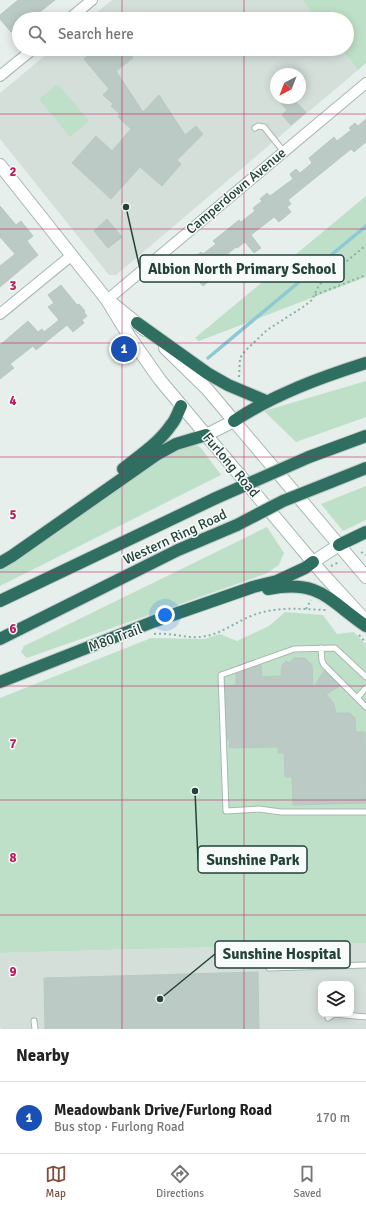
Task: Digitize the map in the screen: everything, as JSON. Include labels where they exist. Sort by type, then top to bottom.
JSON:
[{"type":"highway","points":[[137,323],[207,373],[266,401]]},
{"type":"highway","points":[[234,421],[266,401],[314,380],[366,363]]},
{"type":"highway","points":[[58,523],[158,440],[172,424],[181,406]]},
{"type":"highway","points":[[0,563],[156,455],[176,444],[206,435]]},
{"type":"highway","name":"Western Ring Road","points":[[0,601],[216,498],[309,457],[366,436]]},
{"type":"highway","name":"Western Ring Road","points":[[0,639],[178,550],[237,525],[283,502],[366,468]]},
{"type":"highway","points":[[339,545],[366,532]]},
{"type":"highway","points":[[0,682],[155,621],[253,587],[277,581],[305,568],[313,562]]},
{"type":"highway","points":[[237,593],[280,586],[297,586],[313,589],[334,601],[348,614],[366,626]]},
{"type":"street","points":[[77,12],[92,0]]},
{"type":"street","points":[[0,76],[24,56]]},
{"type":"street","name":"Camperdown Avenue","points":[[107,300],[366,83]]},
{"type":"street","name":"Furlong Road","points":[[0,165],[107,300],[144,358],[181,406],[313,562],[366,621]]},
{"type":"street","points":[[0,314],[72,255]]},
{"type":"street","name":"Furlong Road","points":[[107,300],[137,323],[208,389],[366,577]]},
{"type":"street","points":[[206,435],[234,421]]},
{"type":"street","points":[[313,562],[339,545]]},
{"type":"lane","points":[[255,128],[260,125],[264,127],[284,152]]},
{"type":"lane","points":[[321,648],[322,661],[324,665],[366,707]]},
{"type":"lane","points":[[366,677],[334,648],[294,649],[221,675],[226,811],[259,809],[281,812],[366,812]]},
{"type":"lane","points":[[357,698],[366,688]]},
{"type":"lane","points":[[268,968],[366,965]]},
{"type":"lane","points":[[328,1018],[334,1014],[366,1017]]},
{"type":"lane","points":[[34,1021],[35,1029]]},
{"type":"path","points":[[239,378],[240,358],[245,351],[267,330],[312,300],[321,283],[366,245]]},
{"type":"path","points":[[315,295],[366,275]]},
{"type":"path","name":"M80 Trail","points":[[151,635],[167,634],[193,638],[219,632],[249,617],[266,611],[307,608],[328,610]]},
{"type":"shaded area","points":[[112,0],[302,0],[311,12],[97,12]]},
{"type":"shaded area","points":[[45,56],[347,56],[358,70],[116,275],[109,275],[0,139],[0,93]]},
{"type":"shaded area","points":[[366,943],[366,1029],[1,1029],[0,953]]},
{"type":"green space","points":[[302,0],[366,0],[366,63],[358,70],[347,56],[354,56],[354,12],[311,12]]},
{"type":"green space","points":[[58,84],[89,121],[70,137],[39,99]]},
{"type":"green space","points":[[366,196],[366,277],[199,341],[195,338]]},
{"type":"green space","points":[[366,381],[366,417],[296,442],[264,411]]},
{"type":"green space","points":[[195,444],[201,448],[221,475],[0,586],[0,569],[159,461],[181,449]]},
{"type":"green space","points":[[366,486],[366,520],[343,531],[321,504]]},
{"type":"green space","points":[[267,527],[284,553],[279,565],[265,574],[27,658],[21,652],[24,646]]},
{"type":"green space","points":[[285,612],[323,615],[337,634],[354,632],[366,645],[366,943],[0,953],[0,698],[151,638],[204,639],[220,634],[237,641],[269,626]]},
{"type":"building","points":[[18,0],[55,0],[40,12],[12,12],[11,32],[0,19],[0,15]]},
{"type":"building","points":[[88,56],[131,56],[133,58],[116,71],[143,112],[159,95],[185,135],[196,126],[203,134],[177,160],[181,164],[162,186],[140,167],[111,199],[72,163],[96,136],[112,151],[131,129],[118,117],[120,114],[111,106],[113,104],[103,95],[109,89],[84,59]]},
{"type":"building","points":[[282,104],[298,104],[306,112],[291,125],[282,115],[287,110]]},
{"type":"building","points":[[366,119],[366,142],[354,152],[351,149],[288,200],[291,204],[287,207],[291,212],[279,222],[274,217],[251,235],[261,248],[254,253],[245,242],[237,248],[236,247],[213,266],[219,273],[203,286],[194,276],[199,272],[193,264],[197,260],[195,257],[201,252],[203,254],[216,244],[213,241],[239,220],[241,222],[255,211],[253,208],[262,201],[260,199],[267,193],[270,196],[293,179],[290,174],[296,169],[300,173],[312,163],[309,158],[334,137],[337,141],[351,130],[349,128],[355,123],[358,126]]},
{"type":"building","points":[[0,206],[16,225],[21,221],[33,236],[27,241],[38,255],[0,287],[0,266],[15,254],[0,237]]},
{"type":"building","points":[[107,219],[122,237],[108,248],[94,231]]},
{"type":"building","points":[[61,285],[77,305],[79,304],[85,311],[84,312],[87,316],[82,320],[84,323],[73,332],[67,325],[36,350],[33,346],[10,364],[14,368],[0,379],[0,345],[28,321],[38,332],[42,329],[44,332],[59,320],[48,307],[54,303],[48,295]]},
{"type":"building","points":[[294,658],[305,658],[312,665],[313,688],[324,671],[340,686],[326,694],[334,704],[336,713],[350,713],[355,718],[356,732],[365,732],[366,803],[293,805],[292,777],[285,777],[284,753],[278,753],[278,747],[230,748],[229,739],[227,739],[225,686],[236,685],[236,674],[261,665],[262,677],[281,676],[282,665],[286,661],[289,663]]},
{"type":"building","points":[[258,972],[259,1029],[45,1029],[44,978]]},
{"type":"waterway","points":[[208,358],[366,226]]},
{"type":"place","name":"Albion North Primary School","points":[[126,207]]},
{"type":"place","name":"Meadowbank Drive/Furlong Road","points":[[124,349]]},
{"type":"place","name":"Sunshine Park","points":[[195,791]]},
{"type":"place","name":"Sunshine Hospital","points":[[160,999]]}]
